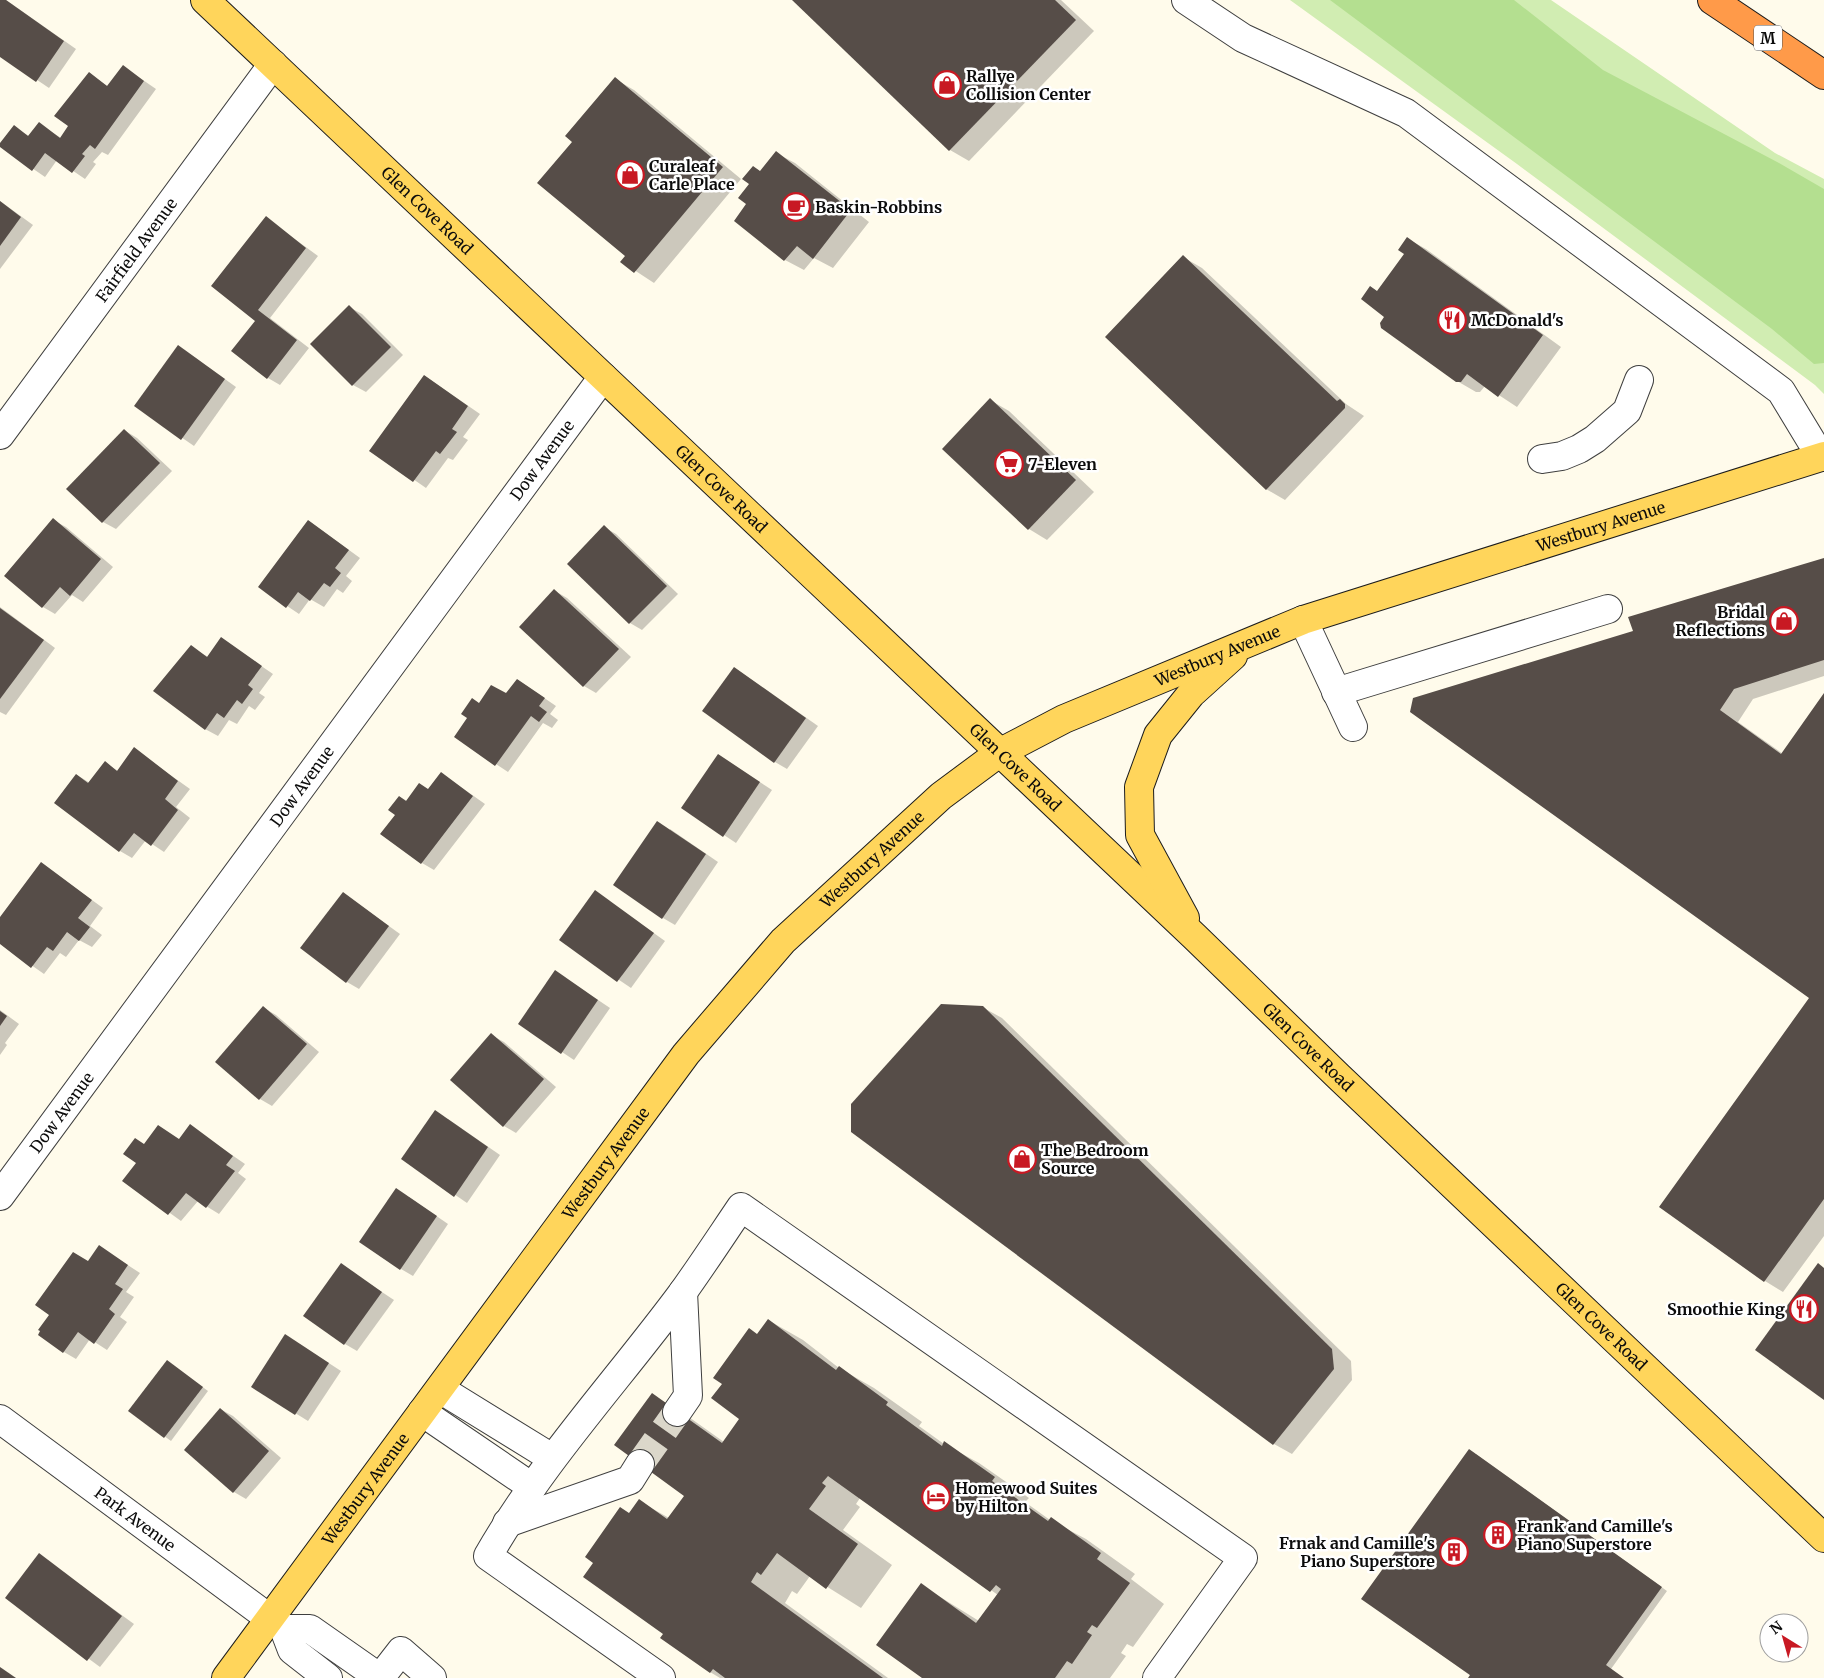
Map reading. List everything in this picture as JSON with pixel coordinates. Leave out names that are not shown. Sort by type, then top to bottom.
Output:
[{"type":"highway","name":"M","points":[[1712,0],[1824,74]]},
{"type":"main road","name":"Glen Cove Road","points":[[205,0],[1195,937],[1338,1076],[1824,1538]]},
{"type":"main road","name":"Westbury Avenue","points":[[226,1678],[277,1623],[422,1412],[686,1054],[783,941],[941,796],[999,753],[1064,719],[1303,620],[1822,456]]},
{"type":"main road","points":[[1195,937],[1140,835],[1139,787],[1158,735],[1191,694],[1246,644]]},
{"type":"street","points":[[1186,0],[1243,38],[1406,113],[1781,391],[1822,456]]},
{"type":"street","name":"Fairfield Avenue","points":[[0,435],[273,64]]},
{"type":"street","name":"Dow Avenue","points":[[0,1196],[603,377]]},
{"type":"street","points":[[1542,459],[1571,453],[1595,439],[1627,411],[1640,380]]},
{"type":"street","points":[[1336,692],[1608,609]]},
{"type":"street","points":[[1303,620],[1353,727]]},
{"type":"street","points":[[661,1678],[488,1556],[507,1523],[552,1458],[683,1292],[741,1207],[1244,1558],[1157,1678]]},
{"type":"street","points":[[677,1412],[688,1396],[683,1292]]},
{"type":"street","points":[[440,1389],[552,1458]]},
{"type":"street","points":[[422,1412],[532,1487]]},
{"type":"street","name":"Park Avenue","points":[[0,1419],[277,1623]]},
{"type":"street","points":[[507,1523],[630,1480],[640,1464]]},
{"type":"street","points":[[277,1623],[310,1629],[380,1678],[401,1652],[432,1678]]},
{"type":"street","points":[[277,1623],[292,1650],[328,1678]]},
{"type":"green space","points":[[1290,0],[1551,0],[1775,153],[1824,179],[1824,394],[1815,385],[1517,164]]},
{"type":"green space","points":[[1330,0],[1514,0],[1603,70],[1779,163],[1824,189],[1824,363],[1814,364],[1772,329]]},
{"type":"building","points":[[0,0],[6,0],[64,41],[36,82],[0,57]]},
{"type":"building","name":"Rallye Collision Center","points":[[792,0],[1055,0],[1076,20],[949,151]]},
{"type":"building","points":[[123,65],[144,81],[95,149],[90,145],[82,154],[85,156],[72,173],[45,153],[32,171],[0,147],[0,143],[14,125],[28,136],[39,122],[60,138],[68,126],[54,116],[89,72],[107,86]]},
{"type":"building","name":"Curaleaf Carle Place","points":[[615,77],[723,167],[634,273],[620,262],[625,256],[537,183],[572,142],[565,136]]},
{"type":"building","name":"Baskin-Robbins","points":[[776,151],[851,210],[813,259],[797,246],[784,261],[734,221],[746,204],[738,198],[749,184],[742,179],[753,166],[760,171]]},
{"type":"building","points":[[0,201],[21,217],[0,246]]},
{"type":"building","points":[[266,216],[306,248],[258,310],[297,340],[267,379],[231,351],[255,321],[211,286]]},
{"type":"building","name":"McDonald's","points":[[1407,237],[1543,335],[1498,397],[1467,374],[1461,382],[1456,382],[1381,328],[1380,323],[1384,317],[1361,299],[1370,286],[1377,291],[1404,254],[1398,250]]},
{"type":"building","points":[[1183,255],[1337,401],[1340,399],[1345,404],[1345,408],[1266,490],[1105,337]]},
{"type":"building","points":[[349,305],[391,347],[352,386],[310,344]]},
{"type":"building","points":[[178,345],[225,379],[181,440],[134,406]]},
{"type":"building","points":[[424,375],[468,406],[452,429],[457,432],[440,454],[436,451],[413,482],[369,451]]},
{"type":"building","name":"7-Eleven","points":[[990,398],[1076,480],[1028,530],[942,449]]},
{"type":"building","points":[[124,429],[160,463],[102,523],[66,489]]},
{"type":"building","points":[[53,518],[101,559],[70,596],[60,587],[42,608],[4,576]]},
{"type":"building","points":[[308,520],[349,550],[335,568],[341,573],[330,587],[324,583],[310,601],[298,592],[286,608],[258,587]]},
{"type":"building","points":[[604,525],[667,586],[629,624],[567,564]]},
{"type":"building","points":[[1824,558],[1824,660],[1734,689],[1720,710],[1781,754],[1824,693],[1824,1199],[1764,1282],[1659,1207],[1809,998],[1410,712],[1413,698],[1633,631],[1628,617]]},
{"type":"building","points":[[554,589],[619,649],[583,687],[519,627]]},
{"type":"building","points":[[0,608],[44,640],[0,699]]},
{"type":"building","points":[[221,637],[262,666],[248,685],[253,689],[242,704],[237,700],[224,718],[217,713],[205,730],[153,691],[191,645],[207,657]]},
{"type":"building","points":[[734,667],[806,718],[774,763],[702,711]]},
{"type":"building","points":[[517,679],[545,698],[539,706],[547,712],[539,722],[531,716],[495,766],[454,737],[467,718],[461,714],[472,698],[479,703],[491,685],[506,693]]},
{"type":"building","points":[[134,747],[178,781],[165,799],[178,810],[151,846],[134,833],[119,852],[54,803],[76,774],[88,783],[105,761],[117,771]]},
{"type":"building","points":[[718,754],[760,782],[723,837],[681,808]]},
{"type":"building","points":[[441,772],[473,796],[421,864],[380,834],[395,815],[388,810],[399,796],[406,801],[419,783],[428,789]]},
{"type":"building","points":[[657,821],[706,854],[662,919],[613,885]]},
{"type":"building","points":[[41,862],[92,900],[78,918],[90,927],[79,941],[67,932],[53,951],[47,947],[31,968],[0,944],[0,917]]},
{"type":"building","points":[[595,890],[654,933],[617,982],[559,940]]},
{"type":"building","points":[[343,892],[389,926],[346,983],[300,948]]},
{"type":"building","points":[[555,970],[598,1000],[561,1054],[518,1024]]},
{"type":"building","points":[[941,1004],[983,1006],[1332,1349],[1334,1369],[1273,1445],[851,1132],[851,1104]]},
{"type":"building","points":[[263,1006],[307,1044],[259,1100],[215,1062]]},
{"type":"building","points":[[0,1011],[7,1016],[0,1026]]},
{"type":"building","points":[[491,1033],[544,1079],[503,1127],[450,1080]]},
{"type":"building","points":[[435,1110],[488,1147],[454,1197],[401,1159]]},
{"type":"building","points":[[190,1124],[233,1156],[226,1165],[235,1171],[206,1208],[186,1193],[168,1215],[122,1181],[136,1163],[123,1154],[135,1138],[144,1144],[158,1125],[179,1139]]},
{"type":"building","points":[[396,1188],[437,1216],[400,1270],[359,1242]]},
{"type":"building","points":[[99,1245],[128,1265],[115,1284],[123,1289],[109,1309],[115,1314],[94,1344],[78,1332],[63,1353],[38,1335],[40,1331],[38,1330],[49,1315],[35,1305],[73,1252],[88,1261]]},
{"type":"building","points":[[341,1263],[382,1292],[344,1345],[303,1316]]},
{"type":"building","name":"Smoothie King","points":[[1818,1263],[1824,1268],[1824,1400],[1755,1350]]},
{"type":"building","name":"Homewood Suites by Hilton","points":[[768,1319],[836,1370],[839,1366],[888,1402],[886,1405],[942,1446],[944,1441],[995,1477],[992,1481],[1048,1521],[1051,1517],[1101,1553],[1097,1559],[1130,1583],[1097,1628],[1092,1625],[1087,1632],[1092,1635],[1072,1664],[1067,1661],[1055,1678],[922,1678],[876,1645],[921,1583],[976,1623],[1001,1589],[996,1585],[990,1592],[828,1476],[822,1483],[826,1486],[809,1509],[858,1544],[826,1589],[777,1553],[761,1575],[757,1572],[751,1582],[883,1678],[725,1678],[713,1669],[710,1673],[660,1638],[663,1634],[583,1577],[593,1563],[585,1557],[620,1507],[629,1513],[639,1499],[667,1519],[684,1496],[614,1445],[652,1393],[722,1443],[739,1419],[711,1398],[722,1384],[713,1378],[749,1328],[757,1334]]},
{"type":"building","points":[[285,1334],[329,1363],[295,1415],[251,1387]]},
{"type":"building","points":[[167,1360],[203,1387],[164,1438],[128,1411]]},
{"type":"building","points":[[220,1408],[269,1451],[233,1493],[184,1450]]},
{"type":"building","name":"Frank and Camille's Piano Superstore","points":[[1469,1449],[1662,1587],[1606,1665],[1624,1678],[1468,1678],[1470,1675],[1361,1599]]},
{"type":"building","points":[[39,1553],[122,1616],[87,1661],[5,1598]]},
{"type":"building","points":[[0,1667],[16,1678],[0,1678]]},
{"type":"tunnel","points":[[640,1464],[677,1412]]},
{"type":"place","name":"Rallye Collision Center","points":[[947,85]]},
{"type":"place","name":"Curaleaf Carle Place","points":[[630,175]]},
{"type":"place","name":"Baskin-Robbins","points":[[796,207]]},
{"type":"place","name":"McDonald's","points":[[1452,320]]},
{"type":"place","name":"7-Eleven","points":[[1009,464]]},
{"type":"place","name":"Bridal Reflections","points":[[1784,621]]},
{"type":"place","name":"The Bedroom Source","points":[[1022,1159]]},
{"type":"place","name":"Smoothie King","points":[[1804,1309]]},
{"type":"place","name":"Homewood Suites by Hilton","points":[[936,1497]]},
{"type":"place","name":"Frank and Camille's Piano Superstore","points":[[1498,1535]]},
{"type":"place","name":"Frnak and Camille's Piano Superstore","points":[[1454,1552]]}]
